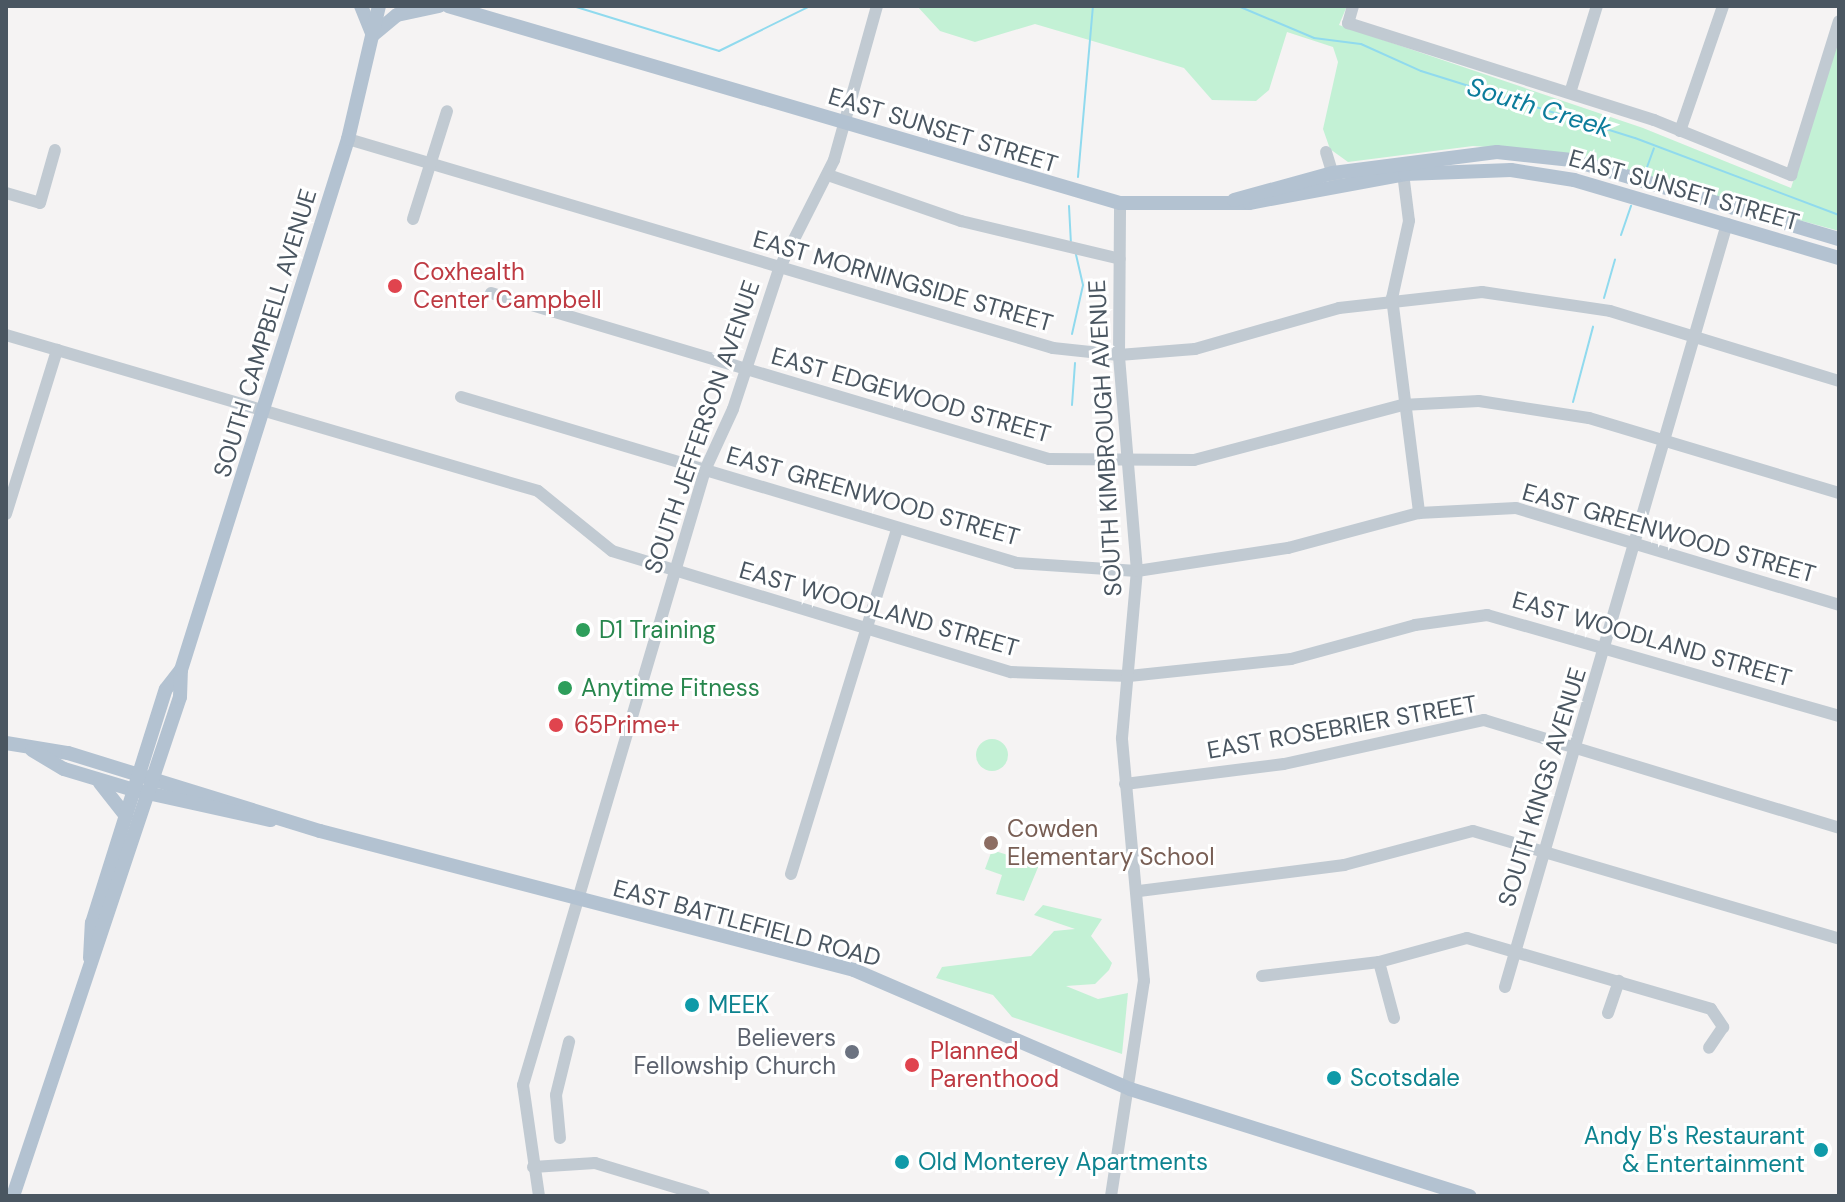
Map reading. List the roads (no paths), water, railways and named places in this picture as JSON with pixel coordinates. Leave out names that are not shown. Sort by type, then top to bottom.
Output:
[{"type":"main road","points":[[361,6],[373,35],[397,15],[439,6]]},
{"type":"main road","name":"SOUTH CAMPBELL AVENUE","points":[[90,958],[92,923],[134,790],[147,776],[164,747],[181,670],[348,139],[379,6]]},
{"type":"main road","name":"EAST SUNSET STREET","points":[[448,6],[1120,203],[1230,202],[1497,152],[1572,160],[1839,239]]},
{"type":"main road","name":"EAST SUNSET STREET","points":[[1403,168],[1511,170],[1574,180],[1839,258]]},
{"type":"main road","name":"SOUTH CAMPBELL AVENUE","points":[[13,1196],[90,958],[119,887],[149,794],[147,776],[163,698],[181,670]]},
{"type":"main road","points":[[109,765],[139,751],[163,698]]},
{"type":"main road","points":[[6,743],[109,765],[190,788],[280,820]]},
{"type":"main road","points":[[164,747],[168,765],[190,788]]},
{"type":"main road","points":[[32,750],[93,778],[134,790],[185,804],[280,820]]},
{"type":"main road","points":[[93,778],[126,816]]},
{"type":"main road","points":[[119,887],[153,813],[185,804]]},
{"type":"main road","name":"EAST BATTLEFIELD ROAD","points":[[280,820],[580,901],[854,970],[1130,1089],[1470,1196]]},
{"type":"street","name":"SOUTH JEFFERSON AVENUE","points":[[539,1196],[523,1085],[580,901],[705,470],[746,371],[779,269],[828,175],[847,123],[877,6]]},
{"type":"street","points":[[1353,6],[1348,23],[1570,93],[1680,131],[1791,175],[1839,21]]},
{"type":"street","points":[[1570,93],[1597,6]]},
{"type":"street","points":[[1680,131],[1723,6]]},
{"type":"street","points":[[413,219],[447,111]]},
{"type":"street","name":"EAST MORNINGSIDE STREET","points":[[348,139],[1020,340],[1119,355],[1233,342],[1392,298],[1482,292],[1554,299],[1695,337],[1839,381]]},
{"type":"street","points":[[6,193],[40,203],[55,150]]},
{"type":"street","points":[[1326,152],[1335,180]]},
{"type":"street","points":[[1403,168],[1409,221],[1392,298],[1402,405],[1419,513]]},
{"type":"street","points":[[828,175],[961,221],[1120,259]]},
{"type":"street","name":"SOUTH KIMBROUGH AVENUE","points":[[1111,1196],[1130,1089],[1144,981],[1139,891],[1125,784],[1137,571],[1119,355],[1120,203]]},
{"type":"street","name":"SOUTH KINGS AVENUE","points":[[1505,987],[1607,647],[1727,224]]},
{"type":"street","name":"EAST EDGEWOOD STREET","points":[[491,293],[1026,455],[1129,462],[1194,460],[1402,405],[1525,405],[1666,441],[1839,493]]},
{"type":"street","points":[[6,335],[264,411]]},
{"type":"street","points":[[6,514],[57,350]]},
{"type":"street","name":"EAST GREENWOOD STREET","points":[[461,397],[1017,563],[1137,571],[1288,548],[1419,513],[1516,508],[1839,605]]},
{"type":"street","name":"EAST WOODLAND STREET","points":[[264,411],[538,491],[612,551],[866,631],[1011,672],[1129,676],[1291,659],[1415,625],[1487,615],[1839,716]]},
{"type":"street","points":[[791,874],[897,529]]},
{"type":"street","name":"EAST ROSEBRIER STREET","points":[[1125,784],[1284,764],[1484,720],[1839,828]]},
{"type":"street","points":[[1139,891],[1344,865],[1457,833],[1492,834],[1839,939]]},
{"type":"street","points":[[1262,976],[1379,962],[1467,938],[1516,948],[1722,1016],[1719,1039],[1709,1048]]},
{"type":"street","points":[[1379,962],[1394,1018]]},
{"type":"street","points":[[1608,1013],[1619,981]]},
{"type":"street","points":[[560,1138],[556,1095],[569,1042]]},
{"type":"street","points":[[533,1167],[595,1163],[704,1196]]},
{"type":"waterway","name":"South Creek","points":[[573,6],[719,51],[810,6]]},
{"type":"waterway","points":[[1078,177],[1093,6]]},
{"type":"waterway","name":"South Creek","points":[[1238,6],[1314,38],[1361,44],[1421,71],[1635,138],[1839,215]]},
{"type":"waterway","points":[[1646,170],[1654,148]]},
{"type":"waterway","points":[[1069,206],[1071,241]]},
{"type":"waterway","points":[[1621,235],[1631,206]]},
{"type":"waterway","points":[[1072,334],[1083,285],[1076,255]]},
{"type":"waterway","points":[[1604,298],[1615,260]]},
{"type":"waterway","points":[[1573,402],[1593,327]]},
{"type":"waterway","points":[[1072,405],[1075,363]]},
{"type":"place","name":"Coxhealth Center Campbell","points":[[395,286]]},
{"type":"place","name":"D1 Training","points":[[583,630]]},
{"type":"place","name":"Anytime Fitness","points":[[565,688]]},
{"type":"place","name":"65Prime+","points":[[556,725]]},
{"type":"place","name":"Cowden Elementary School","points":[[991,843]]},
{"type":"place","name":"MEEK","points":[[692,1005]]},
{"type":"place","name":"Believers Fellowship Church","points":[[852,1052]]},
{"type":"place","name":"Planned Parenthood","points":[[912,1065]]},
{"type":"place","name":"Scotsdale","points":[[1334,1078]]},
{"type":"place","name":"Andy B's Restaurant & Entertainment","points":[[1821,1150]]},
{"type":"place","name":"Old Monterey Apartments","points":[[902,1162]]}]
